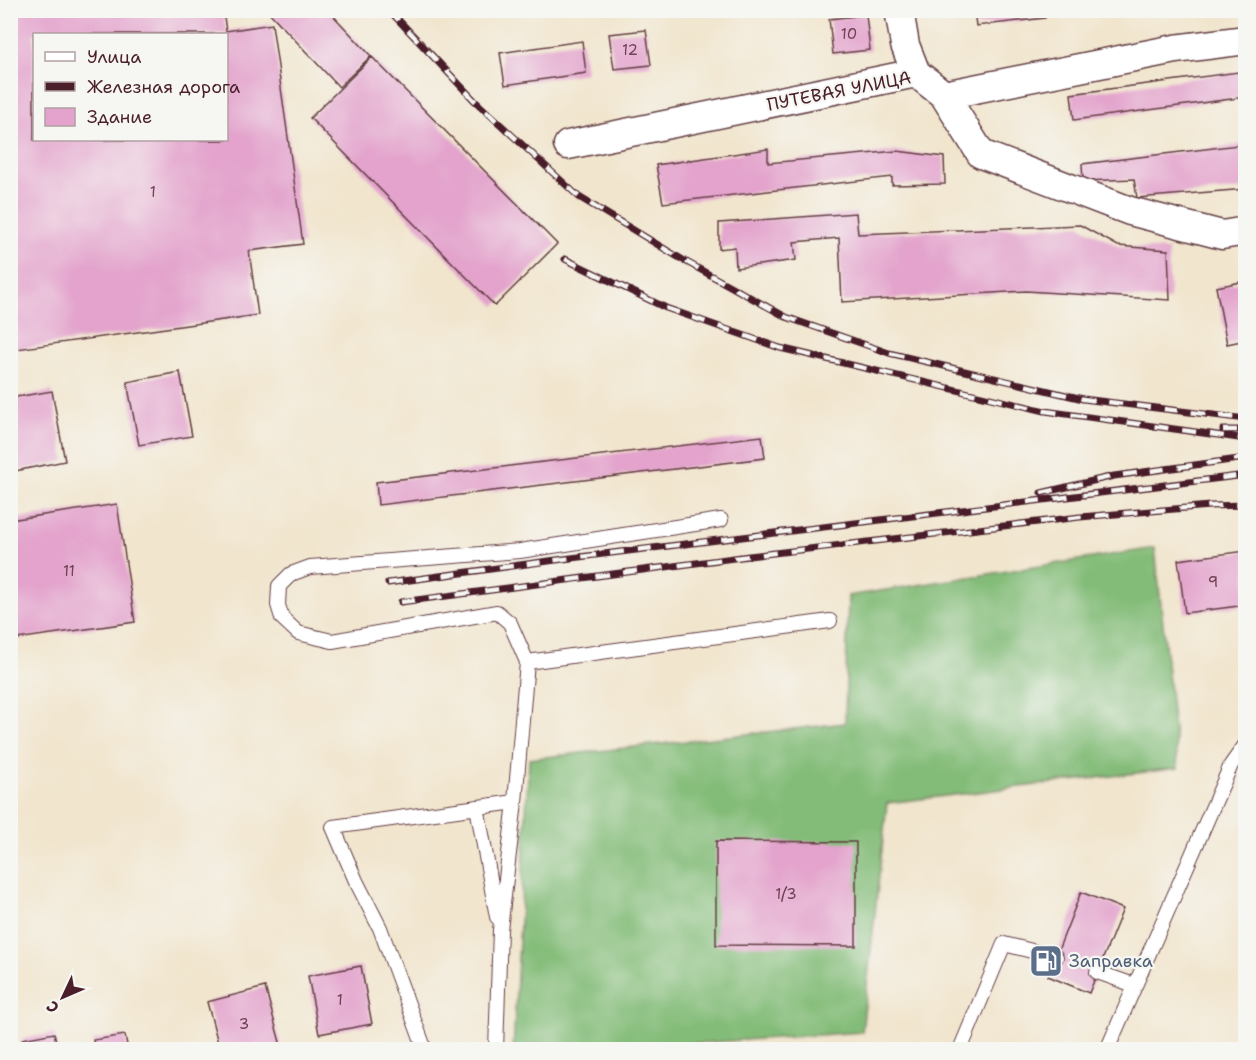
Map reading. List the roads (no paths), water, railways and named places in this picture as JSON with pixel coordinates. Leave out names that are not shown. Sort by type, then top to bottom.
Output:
[{"type":"street","points":[[899,10],[905,45],[916,73]]},
{"type":"street","points":[[944,95],[1174,49],[1245,40]]},
{"type":"street","name":"ПУТЕВАЯ УЛИЦА","points":[[568,145],[916,73],[944,95],[981,154],[1130,211],[1222,235],[1245,231]]},
{"type":"lane","points":[[496,1050],[500,930],[515,802],[527,662],[510,623],[497,612],[332,641],[298,633],[282,618],[278,605],[279,586],[291,574],[310,567],[520,551],[721,520]]},
{"type":"lane","points":[[527,662],[830,621]]},
{"type":"lane","points":[[1107,1050],[1231,765],[1245,744]]},
{"type":"lane","points":[[425,1050],[380,928],[356,881],[333,827],[515,802]]},
{"type":"lane","points":[[477,807],[500,930]]},
{"type":"lane","points":[[960,1050],[1004,944],[1056,957]]},
{"type":"lane","points":[[1097,972],[1134,985]]},
{"type":"railway","points":[[389,10],[475,101],[579,197],[683,260],[786,317],[889,353],[1083,399],[1246,419]]},
{"type":"railway","points":[[565,259],[666,308],[780,348],[1045,411],[1246,439]]},
{"type":"railway","points":[[1223,430],[1246,430]]},
{"type":"railway","points":[[1041,493],[1114,476],[1246,458]]},
{"type":"railway","points":[[388,583],[571,558],[1246,475]]},
{"type":"railway","points":[[401,602],[749,556],[1080,517],[1246,505]]},
{"type":"place","name":"Заправка","points":[[1046,961]]}]
